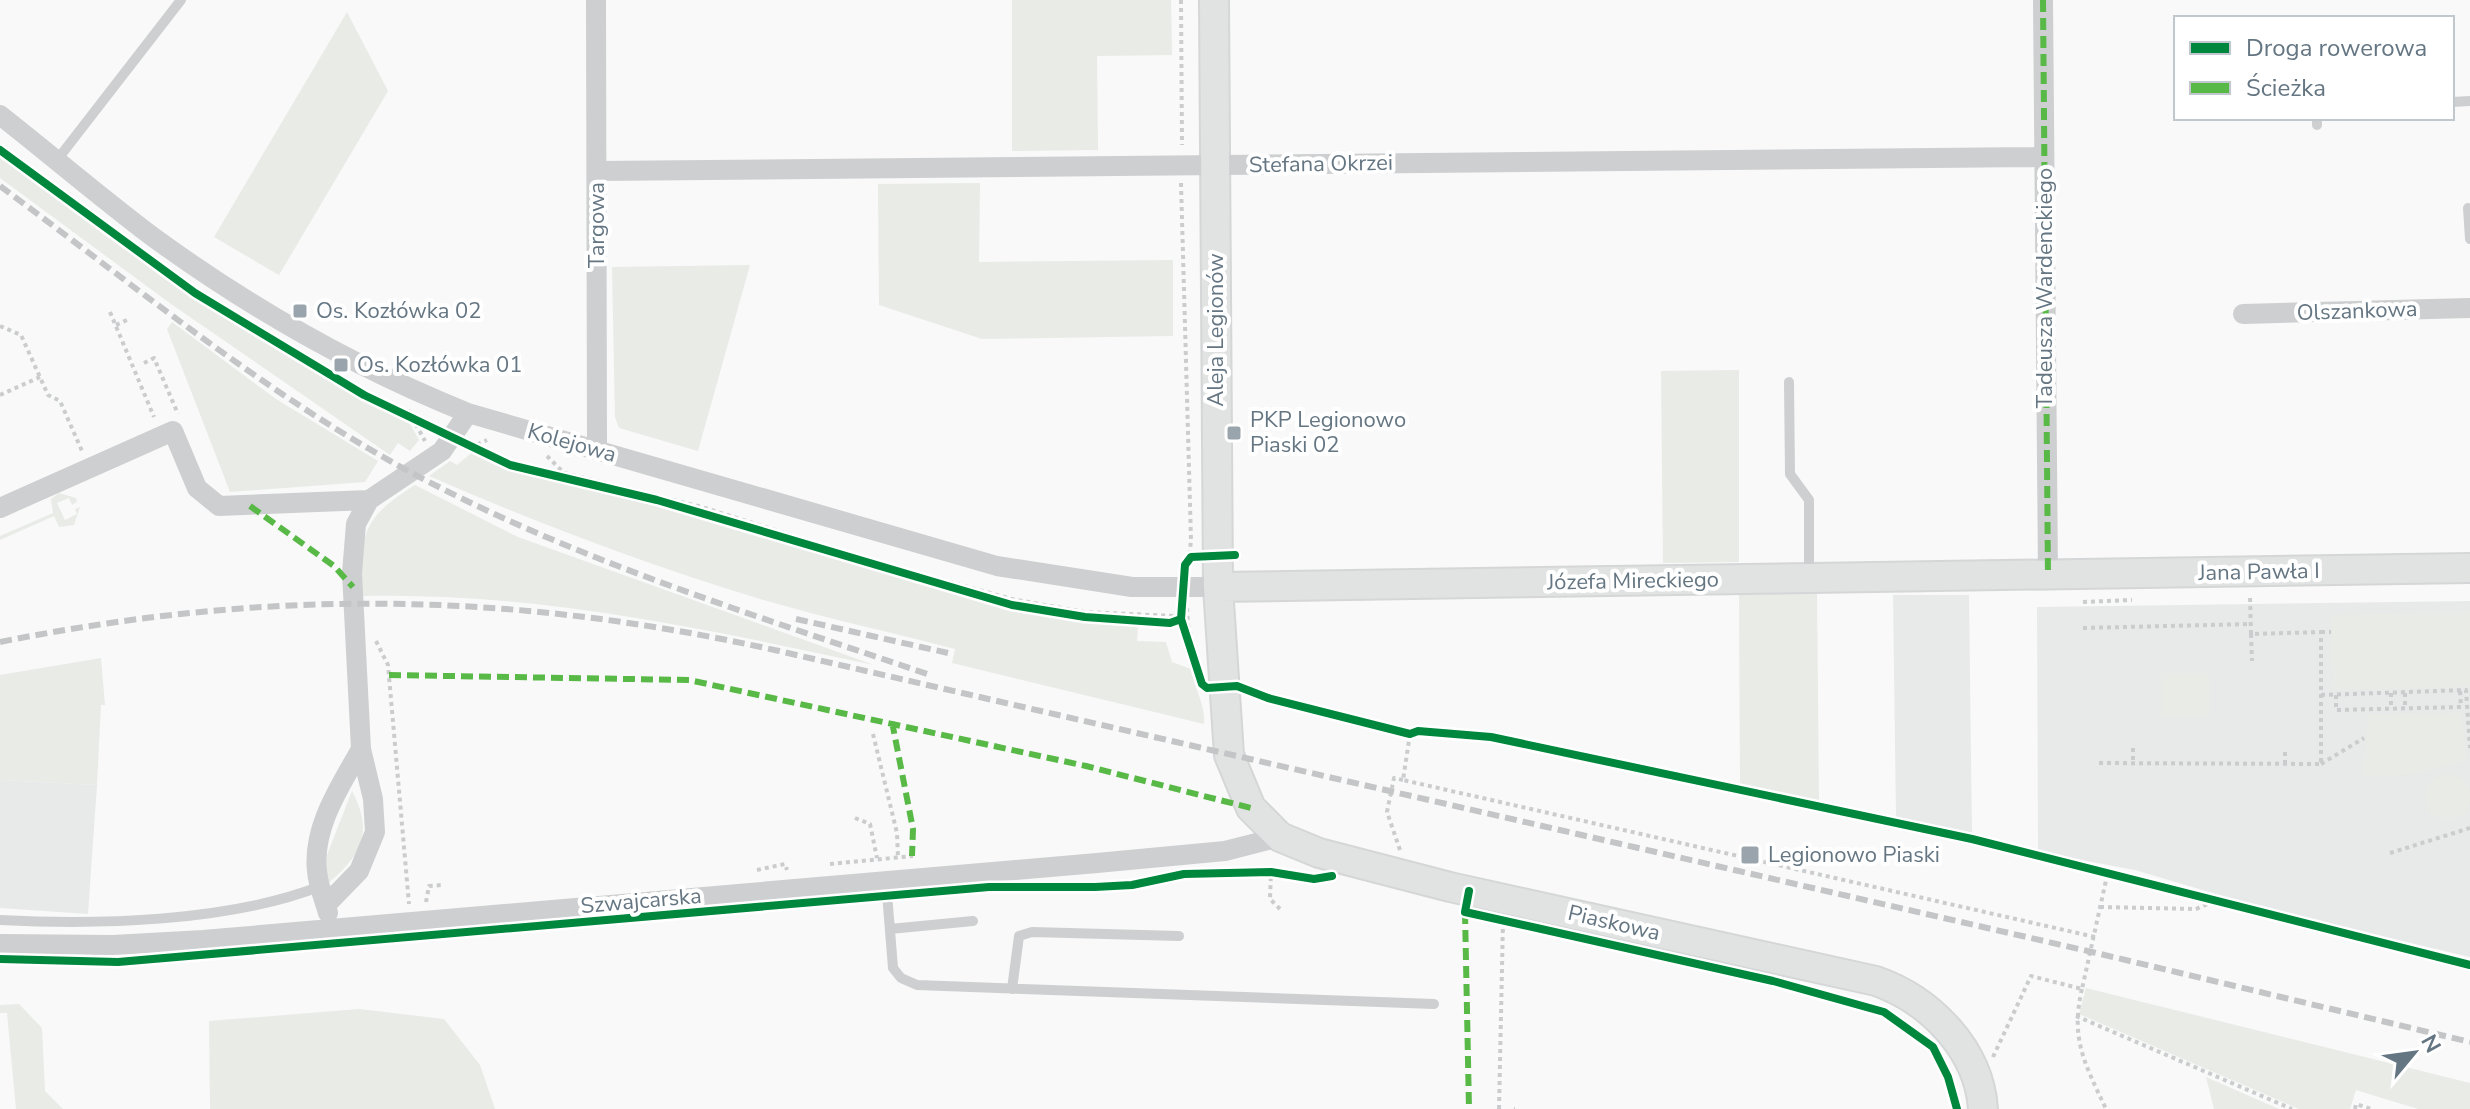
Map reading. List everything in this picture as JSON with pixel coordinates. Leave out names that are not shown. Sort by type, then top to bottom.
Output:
[{"type":"street","name":"Targowa","points":[[596,0],[597,450]]},
{"type":"street","name":"Aleja Legionów","points":[[1214,0],[1215,165],[1204,556],[1218,587],[1229,755]]},
{"type":"street","name":"Tadeusza Wardenckiego","points":[[2043,0],[2048,576]]},
{"type":"street","name":"Kolejowa","points":[[0,115],[153,237],[221,283],[413,391],[468,413],[997,566],[1123,586],[1184,581],[1218,587]]},
{"type":"street","name":"Stefana Okrzei","points":[[597,171],[2044,157]]},
{"type":"street","name":"Olszankowa","points":[[2243,314],[2470,308]]},
{"type":"street","points":[[323,896],[359,871],[371,848],[375,818],[361,749],[352,573],[356,524],[369,500],[448,445],[468,413]]},
{"type":"street","points":[[0,508],[173,431],[197,488],[219,506],[369,500]]},
{"type":"street","name":"Jana Pawła I","points":[[2048,576],[2470,568]]},
{"type":"street","name":"Józefa Mireckiego","points":[[1218,587],[2048,576]]},
{"type":"street","points":[[332,929],[316,869],[327,810],[361,749]]},
{"type":"street","name":"Piaskowa","points":[[1229,755],[1251,808],[1280,837],[1319,853],[1397,874],[1876,981],[1899,989],[1940,1021],[1957,1041],[1973,1066],[1982,1093],[1983,1109]]},
{"type":"street","name":"Szwajcarska","points":[[0,944],[113,945],[332,929],[1225,851],[1280,837]]},
{"type":"lane","points":[[57,160],[181,0]]},
{"type":"lane","points":[[2468,208],[2470,239]]},
{"type":"lane","points":[[1789,382],[1790,474],[1796,486],[1808,496],[1809,579]]},
{"type":"lane","points":[[886,881],[893,968],[901,978],[917,985],[1434,1004]]},
{"type":"lane","points":[[0,920],[89,924],[323,896]]},
{"type":"lane","points":[[890,929],[973,921]]},
{"type":"lane","points":[[1012,989],[1019,936],[1032,932],[1179,936]]},
{"type":"path","points":[[1178,152],[1182,152],[1181,0]]},
{"type":"path","points":[[1180,179],[1204,556],[1184,581],[1184,622],[1202,684],[1223,687]]},
{"type":"path","points":[[110,312],[154,414],[151,425]]},
{"type":"path","points":[[116,325],[127,320]]},
{"type":"path","points":[[0,326],[21,335],[48,395],[60,401],[85,457]]},
{"type":"path","points":[[144,363],[154,358],[184,427]]},
{"type":"path","points":[[0,395],[40,377]]},
{"type":"path","points":[[399,413],[448,445],[457,458],[492,439]]},
{"type":"path","points":[[421,446],[423,440],[473,447],[485,453]]},
{"type":"path","points":[[544,450],[550,461],[564,473],[610,481],[702,507],[971,589],[1084,612],[1184,622]]},
{"type":"path","points":[[547,474],[749,526],[879,568],[1012,605],[1129,622],[1184,622]]},
{"type":"path","points":[[2250,591],[2252,661]]},
{"type":"path","points":[[2083,628],[2251,624]]},
{"type":"path","points":[[2321,632],[2321,764]]},
{"type":"path","points":[[2251,634],[2331,632]]},
{"type":"path","points":[[389,675],[409,907],[426,904],[429,886],[442,885]]},
{"type":"path","points":[[2321,695],[2466,690],[2470,748]]},
{"type":"path","points":[[2336,695],[2336,710],[2461,707],[2460,691]]},
{"type":"path","points":[[2391,693],[2391,708]]},
{"type":"path","points":[[2405,693],[2405,708]]},
{"type":"path","points":[[1396,730],[1414,732],[1403,780]]},
{"type":"path","points":[[873,734],[897,833],[898,857]]},
{"type":"path","points":[[2099,763],[2321,764],[2364,738]]},
{"type":"path","points":[[2133,748],[2133,763]]},
{"type":"path","points":[[2285,748],[2285,764]]},
{"type":"path","points":[[1400,859],[1387,812],[1394,778],[2095,937]]},
{"type":"path","points":[[855,818],[870,824],[877,858]]},
{"type":"path","points":[[2390,853],[2470,828]]},
{"type":"path","points":[[1280,909],[1270,899],[1271,872],[1299,876]]},
{"type":"path","points":[[2092,872],[2122,879]]},
{"type":"path","points":[[2106,1109],[2079,1051],[2076,1016],[2107,876]]},
{"type":"path","points":[[2197,898],[2227,906]]},
{"type":"path","points":[[2100,907],[2196,909],[2212,902]]},
{"type":"path","points":[[1490,918],[1503,916],[1518,924]]},
{"type":"path","points":[[1499,1109],[1503,916]]},
{"type":"path","points":[[1989,1065],[2031,976],[2082,989]]},
{"type":"path","points":[[2076,1016],[2292,1109]]},
{"type":"path","points":[[2355,1109],[2356,1104],[2371,1109]]},
{"type":"shaded area","points":[[1012,0],[1171,0],[1172,55],[1097,56],[1098,150],[1012,151]]},
{"type":"shaded area","points":[[347,12],[388,91],[279,275],[214,237]]},
{"type":"shaded area","points":[[0,156],[106,236],[193,296],[363,398],[409,422],[419,440],[410,451],[398,443],[390,455],[171,304],[0,178]]},
{"type":"shaded area","points":[[980,183],[979,262],[1173,260],[1173,336],[982,339],[879,305],[878,184]]},
{"type":"shaded area","points":[[750,265],[698,451],[619,428],[615,417],[612,267]]},
{"type":"shaded area","points":[[172,322],[276,399],[378,461],[365,482],[230,492],[167,329]]},
{"type":"shaded area","points":[[1739,370],[1739,562],[1663,563],[1661,371]]},
{"type":"shaded area","points":[[474,451],[508,468],[656,503],[969,598],[1085,621],[1138,626],[1137,641],[1166,642],[1172,662],[1191,669],[1204,724],[952,663],[955,649],[718,586],[593,542],[429,476],[450,461],[457,465]]},
{"type":"shaded area","points":[[415,485],[518,537],[874,665],[684,626],[557,607],[428,596],[363,596],[362,558],[368,530],[384,508]]},
{"type":"shaded area","points":[[59,493],[76,498],[77,502],[72,505],[69,498],[57,503],[65,520],[77,514],[75,509],[80,507],[74,525],[59,527],[54,516],[0,540],[0,536],[53,513],[51,499]]},
{"type":"shaded area","points":[[1817,593],[1819,801],[1740,784],[1739,595]]},
{"type":"shaded area","points":[[1893,595],[1969,595],[1972,836],[1896,817]]},
{"type":"shaded area","points":[[2470,601],[2470,957],[2270,910],[2135,870],[2038,852],[2037,607]]},
{"type":"shaded area","points":[[2470,612],[2470,687],[2333,690],[2331,615]]},
{"type":"shaded area","points":[[101,658],[105,705],[101,705],[97,785],[0,780],[0,675]]},
{"type":"shaded area","points":[[2161,673],[2209,673],[2209,717],[2161,717]]},
{"type":"shaded area","points":[[2461,713],[2467,760],[2412,775],[2363,777],[2368,714]]},
{"type":"shaded area","points":[[2448,774],[2464,781],[2471,797],[2464,813],[2448,820],[2432,813],[2425,797],[2432,781]]},
{"type":"shaded area","points":[[0,780],[97,785],[88,914],[0,908]]},
{"type":"shaded area","points":[[352,791],[362,820],[360,844],[347,865],[325,886],[327,855]]},
{"type":"shaded area","points":[[2086,988],[2470,1083],[2470,1109],[2418,1109],[2356,1090],[2350,1109],[2299,1109],[2079,1014]]},
{"type":"shaded area","points":[[19,1004],[42,1028],[45,1091],[63,1109],[16,1109],[7,1013],[0,1013],[0,1005]]},
{"type":"shaded area","points":[[359,1009],[444,1019],[480,1065],[495,1109],[210,1109],[209,1021]]},
{"type":"shaded area","points":[[2206,1077],[2279,1109],[2214,1109]]},
{"type":"railway","points":[[0,186],[252,374],[304,409],[412,473],[602,560],[930,675]]},
{"type":"railway","points":[[0,642],[100,624],[198,612],[295,605],[390,604],[486,608],[582,617],[679,631],[779,651],[2092,952],[2470,1042]]},
{"type":"railway","points":[[796,619],[948,653]]},
{"type":"marked path","points":[[2043,0],[2048,576]]},
{"type":"marked path","points":[[250,506],[334,566],[353,587]]},
{"type":"marked path","points":[[389,675],[689,680],[1086,766],[1251,808]]},
{"type":"marked path","points":[[892,722],[913,829],[912,856]]},
{"type":"marked path","points":[[1465,912],[1469,1109]]},
{"type":"cycle path","points":[[0,150],[195,293],[364,395],[510,465],[657,500],[1012,605],[1085,617],[1170,623],[1181,619],[1185,565],[1191,557],[1235,555]]},
{"type":"cycle path","points":[[1181,619],[1202,684],[1207,688],[1237,686],[1268,698],[1410,734],[1418,731],[1491,737],[1972,839],[2470,965]]},
{"type":"cycle path","points":[[0,959],[118,962],[989,887],[1132,885],[1184,874],[1271,872],[1314,879],[1332,876]]},
{"type":"cycle path","points":[[1469,891],[1465,912],[1773,981],[1884,1012],[1933,1047],[1948,1077],[1957,1109]]},
{"type":"place","name":"Os. Kozłówka 02","points":[[300,311]]},
{"type":"place","name":"Os. Kozłówka 01","points":[[341,365]]},
{"type":"place","name":"PKP Legionowo Piaski 02","points":[[1234,433]]},
{"type":"place","name":"Legionowo Piaski","points":[[1750,855]]}]
